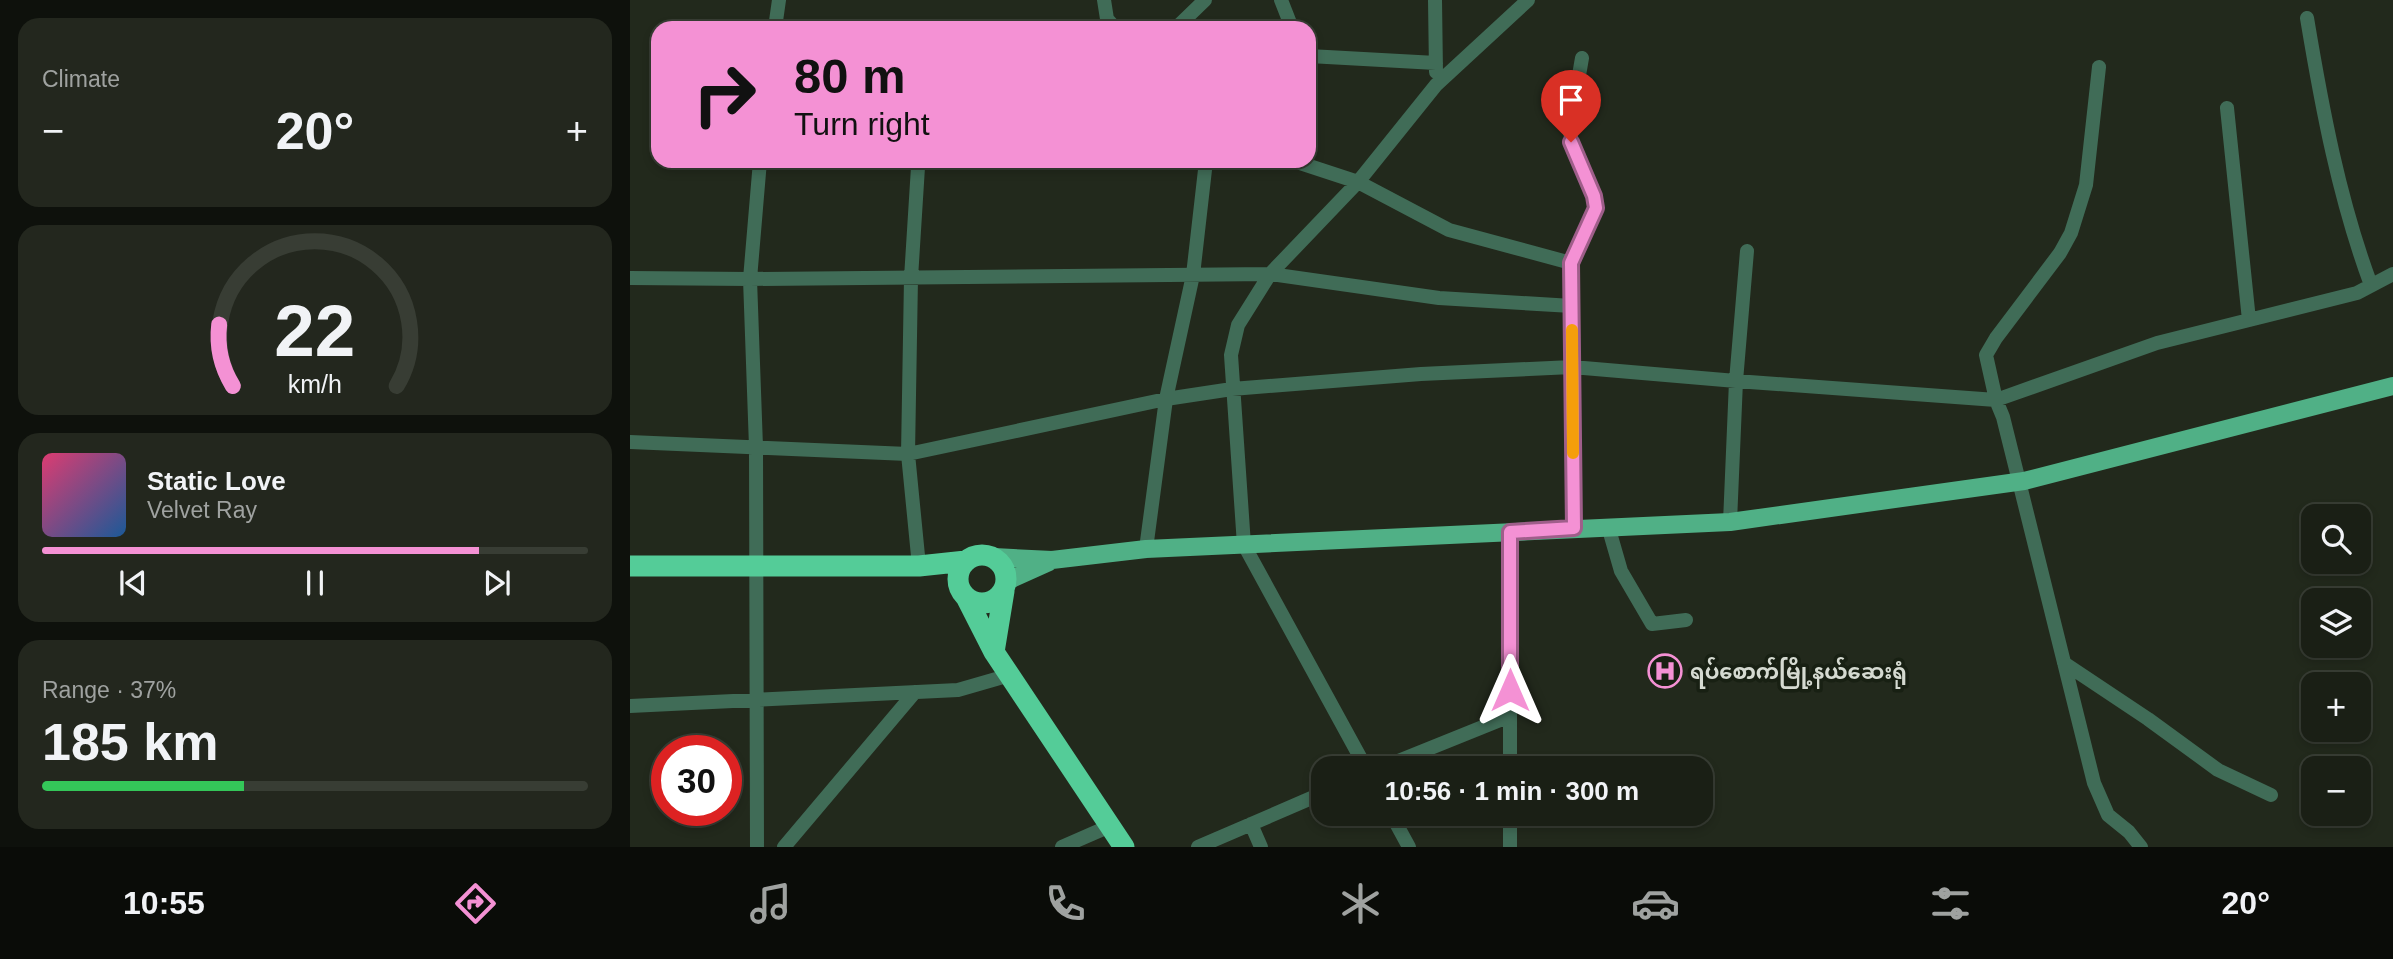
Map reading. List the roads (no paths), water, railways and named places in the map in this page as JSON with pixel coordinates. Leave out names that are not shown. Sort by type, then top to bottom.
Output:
[{"type":"highway","points":[[630,566],[919,566],[965,561],[979,555],[994,557],[1004,567],[1005,586],[995,652]]},
{"type":"highway","points":[[965,561],[959,572],[962,591],[995,652],[1124,847]]},
{"type":"highway","points":[[919,566],[962,591],[975,602],[986,603],[996,599],[1005,586]]},
{"type":"main road","points":[[994,557],[1052,560],[1146,549],[1730,522],[2018,482],[2393,386]]},
{"type":"main road","points":[[1005,586],[1052,560]]},
{"type":"street","points":[[776,21],[779,0]]},
{"type":"street","points":[[1104,0],[1109,21]]},
{"type":"street","points":[[1182,21],[1205,0]]},
{"type":"street","points":[[1280,0],[1289,21]]},
{"type":"street","points":[[1435,0],[1436,85]]},
{"type":"street","points":[[1359,756],[1244,545],[1231,355],[1238,325],[1270,274],[1358,182],[1436,85],[1528,0]]},
{"type":"street","points":[[2307,18],[2330,139],[2357,247],[2371,285]]},
{"type":"street","points":[[1316,56],[1436,63]]},
{"type":"street","points":[[1574,528],[1571,263],[1596,208],[1570,134],[1582,58]]},
{"type":"street","points":[[2099,67],[2086,185],[2071,233],[2060,253],[1986,355],[2094,783],[2108,815],[2129,832],[2141,847]]},
{"type":"street","points":[[2227,108],[2249,320]]},
{"type":"street","points":[[757,847],[755,447],[750,279],[759,168]]},
{"type":"street","points":[[918,168],[911,278],[908,454],[919,566]]},
{"type":"street","points":[[1146,549],[1166,399],[1193,275],[1205,168]]},
{"type":"street","points":[[1315,168],[1358,182],[1449,230],[1571,263]]},
{"type":"street","points":[[1730,522],[1736,381],[1747,251]]},
{"type":"street","points":[[630,278],[1270,274],[1439,298],[1572,306]]},
{"type":"street","points":[[630,442],[908,454],[1166,399],[1232,389],[1421,374],[1572,367],[1996,400],[2157,343],[2357,293],[2393,274]]},
{"type":"street","points":[[1608,526],[1621,571],[1652,624],[1686,620]]},
{"type":"street","points":[[1510,532],[1510,756]]},
{"type":"street","points":[[2064,663],[2148,719],[2218,771],[2271,795]]},
{"type":"street","points":[[630,706],[958,690],[1010,675]]},
{"type":"street","points":[[784,847],[915,692]]},
{"type":"street","points":[[1411,756],[1510,716]]},
{"type":"street","points":[[1198,847],[1311,798]]},
{"type":"street","points":[[1251,824],[1261,847]]},
{"type":"street","points":[[1062,847],[1110,826]]},
{"type":"street","points":[[1398,826],[1409,847]]},
{"type":"street","points":[[1510,826],[1510,847]]},
{"type":"place","name":"ရပ်စောက်မြို့နယ်ဆေးရုံ","points":[[1665,671]]}]
